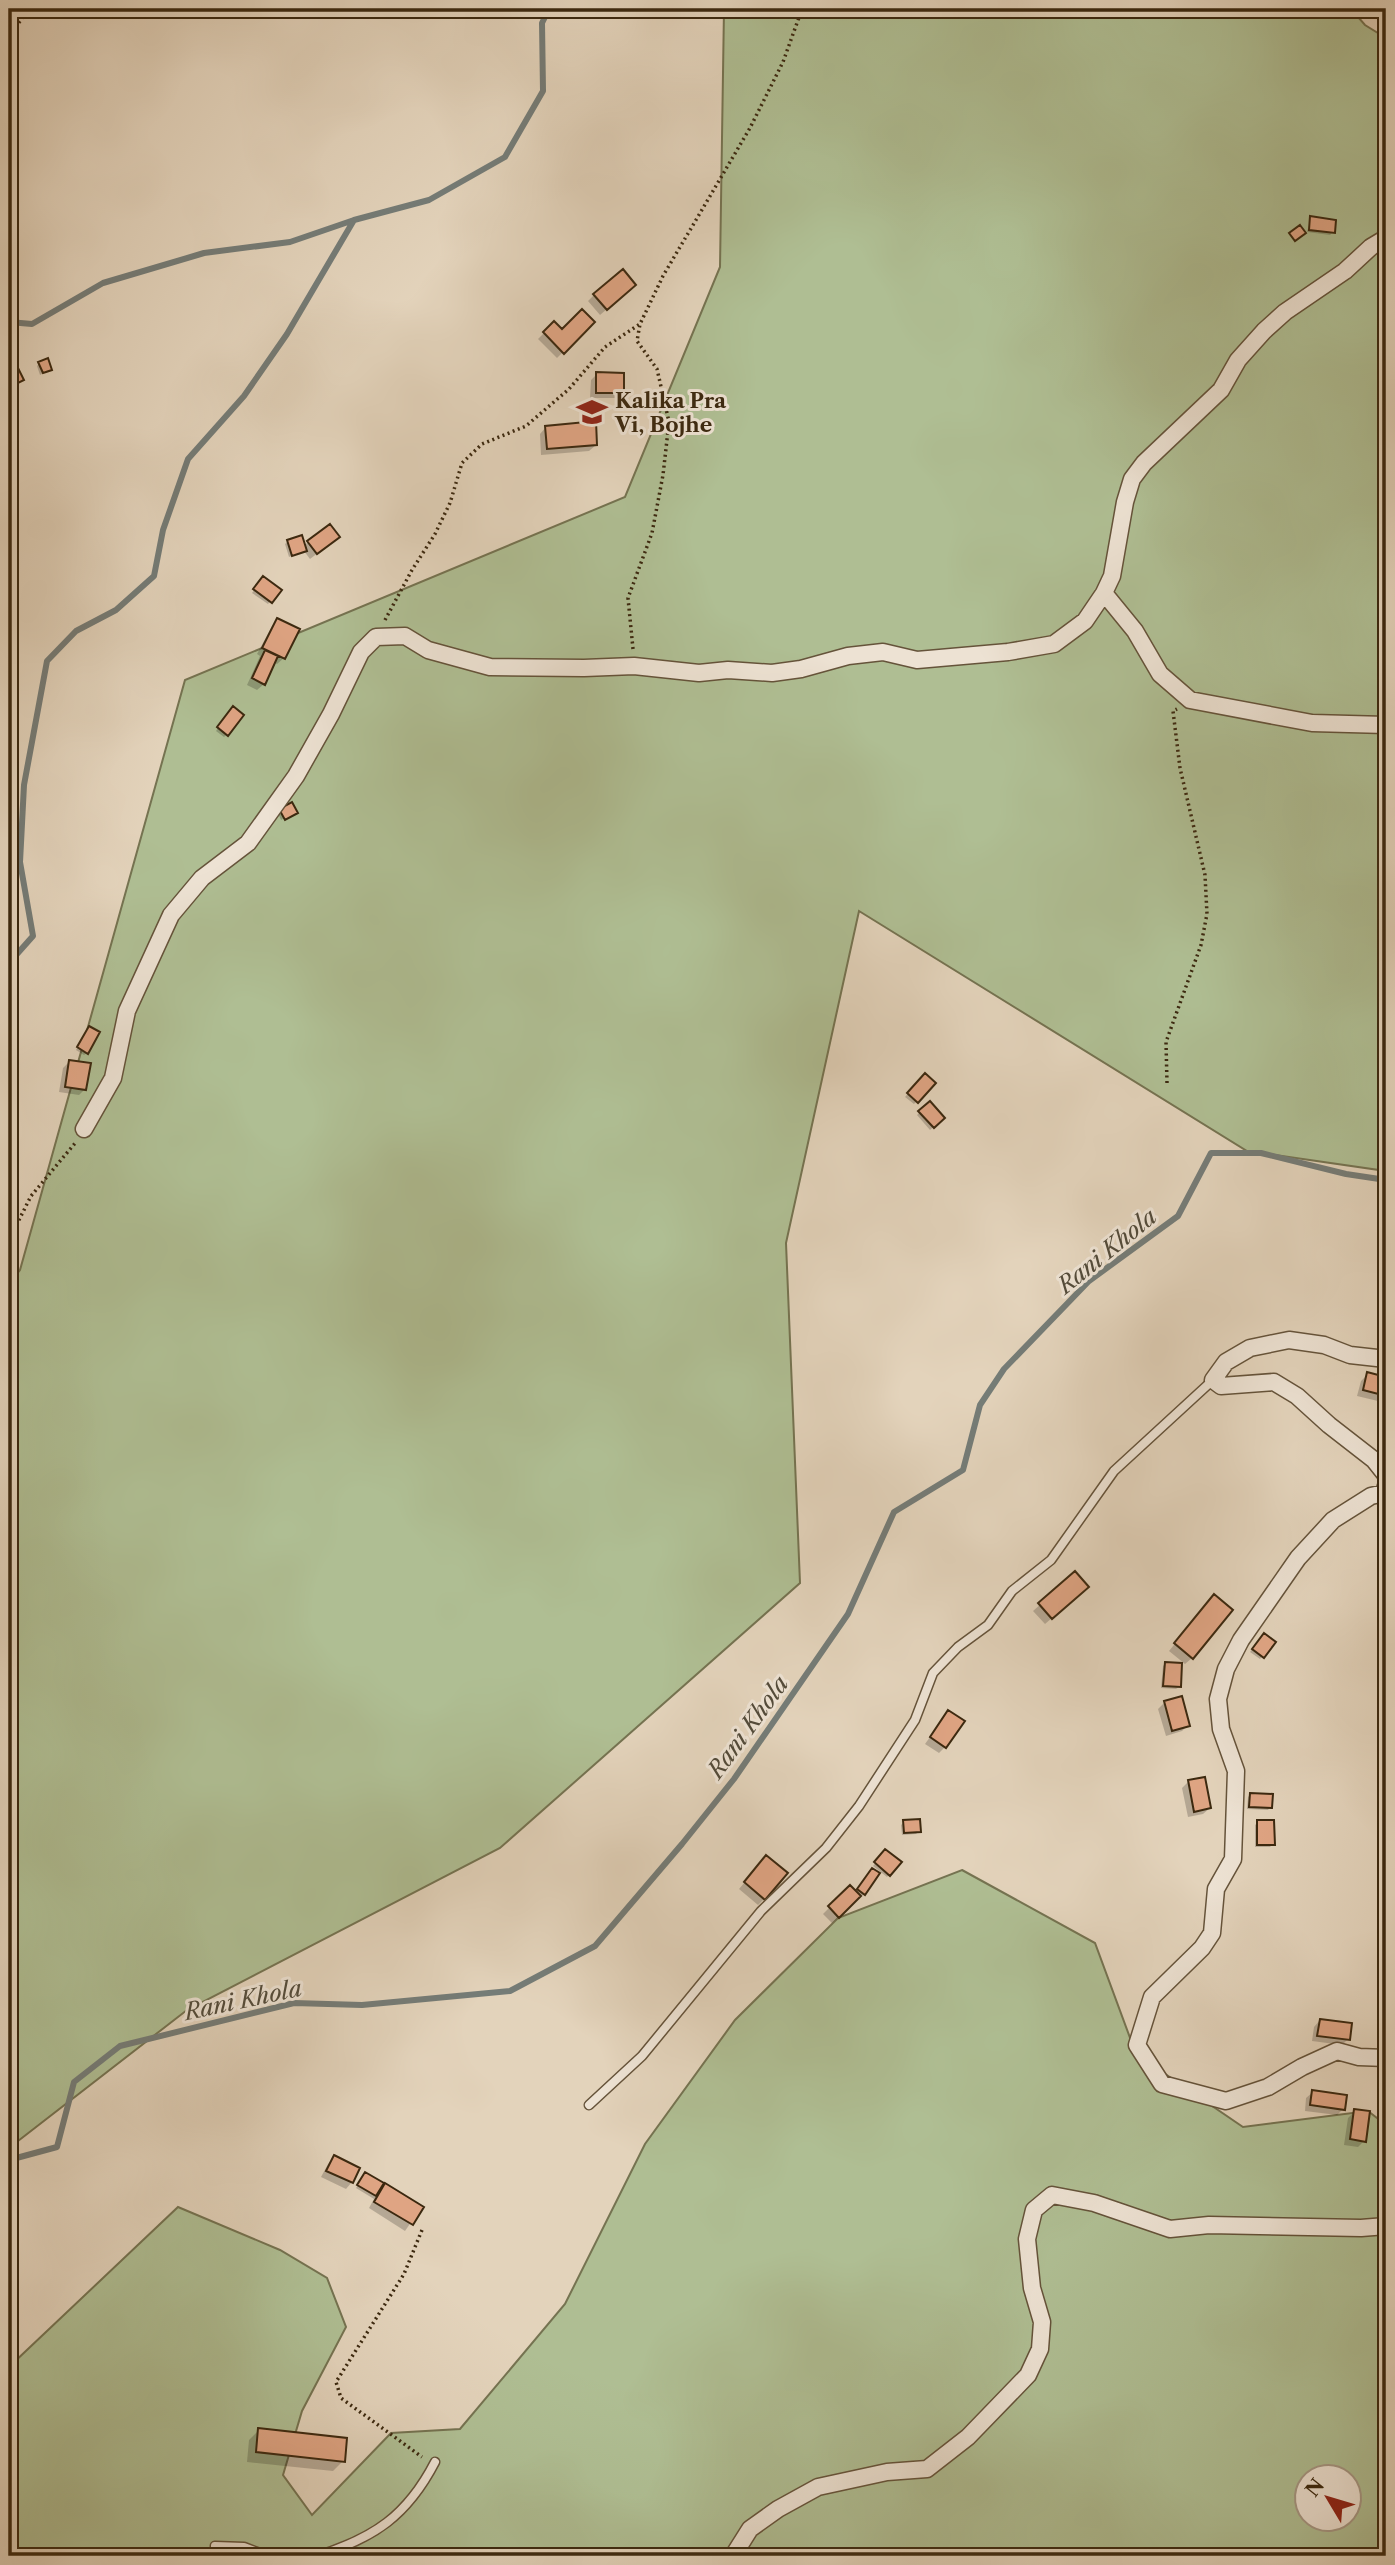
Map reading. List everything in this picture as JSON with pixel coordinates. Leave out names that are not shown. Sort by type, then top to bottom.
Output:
[{"type":"street","points":[[84,1129],[113,1078],[127,1011],[171,915],[202,878],[248,843],[296,776],[331,714],[361,652],[376,637],[405,636],[428,650],[490,667],[634,666],[699,673],[728,670],[772,673],[801,669],[848,656],[883,652],[918,660],[1008,652],[1054,644],[1086,621],[1104,593],[1112,576],[1125,502],[1132,479],[1144,463],[1221,390],[1238,360],[1264,331],[1285,312],[1345,271],[1371,247],[1386,238]]},
{"type":"street","points":[[1104,593],[1135,631],[1160,674],[1191,700],[1312,723],[1386,725]]},
{"type":"street","points":[[1386,1359],[1350,1355],[1324,1345],[1289,1339],[1250,1348],[1226,1362],[1213,1380],[1222,1386],[1274,1382],[1297,1396],[1374,1460],[1386,1475]]},
{"type":"street","points":[[1386,1486],[1384,1493],[1371,1496],[1333,1520],[1298,1558],[1241,1640],[1226,1669],[1218,1699],[1221,1730],[1236,1771],[1233,1860],[1216,1889],[1212,1933],[1202,1948],[1152,1997],[1137,2045],[1162,2084],[1226,2101],[1268,2087],[1302,2067],[1337,2052],[1359,2057],[1386,2058]]},
{"type":"street","points":[[733,2556],[750,2529],[778,2509],[818,2487],[887,2472],[927,2469],[968,2437],[1028,2375],[1040,2349],[1042,2322],[1032,2288],[1027,2239],[1034,2210],[1052,2194],[1094,2203],[1170,2229],[1209,2225],[1361,2228],[1386,2226]]},
{"type":"lane","points":[[589,2105],[642,2056],[761,1911],[826,1848],[859,1806],[915,1720],[933,1673],[958,1647],[988,1625],[1012,1591],[1051,1560],[1114,1471],[1213,1380]]},
{"type":"lane","points":[[317,2556],[358,2541],[383,2528],[402,2510],[426,2480],[435,2462]]},
{"type":"lane","points":[[216,2556],[215,2546],[244,2547],[268,2556]]},
{"type":"path","points":[[9,36],[29,9]]},
{"type":"path","points":[[634,666],[628,598],[652,533],[669,422],[657,369],[637,341],[640,324],[663,276],[750,128],[783,62],[802,9]]},
{"type":"path","points":[[376,637],[411,570],[435,534],[450,503],[462,463],[482,444],[526,426],[569,389],[605,347],[640,324]]},
{"type":"path","points":[[1167,1083],[1167,1042],[1200,945],[1207,914],[1205,875],[1180,768],[1174,711],[1191,700]]},
{"type":"path","points":[[9,1240],[31,1196],[68,1154],[84,1129]]},
{"type":"path","points":[[422,2230],[404,2274],[336,2382],[341,2398],[417,2455],[435,2462]]},
{"type":"green space","points":[[724,9],[1351,9],[1365,25],[1386,38],[1386,1171],[1247,1151],[859,911],[786,1243],[800,1583],[500,1848],[187,2010],[9,2148],[9,1284],[20,1270],[185,680],[625,497],[720,267]]},
{"type":"green space","points":[[962,1870],[1095,1943],[1136,2054],[1243,2127],[1368,2111],[1386,2125],[1386,2556],[9,2556],[9,2367],[178,2207],[280,2250],[327,2278],[346,2327],[302,2411],[283,2475],[312,2515],[391,2433],[460,2429],[565,2304],[645,2144],[735,2020],[838,1918]]},
{"type":"building","points":[[1310,216],[1336,220],[1335,233],[1309,230]]},
{"type":"building","points":[[1300,225],[1306,233],[1295,241],[1289,233]]},
{"type":"building","points":[[623,269],[636,285],[607,310],[593,294]]},
{"type":"building","points":[[582,309],[595,322],[564,354],[543,332],[554,321],[562,329]]},
{"type":"building","points":[[48,358],[52,370],[43,373],[38,362]]},
{"type":"building","points":[[15,362],[24,380],[18,383],[9,365]]},
{"type":"building","points":[[596,372],[624,373],[624,393],[596,393]]},
{"type":"building","points":[[596,421],[597,445],[547,449],[545,426]]},
{"type":"building","points":[[330,524],[340,537],[317,554],[307,541]]},
{"type":"building","points":[[302,535],[307,551],[292,556],[287,540]]},
{"type":"building","points":[[263,576],[282,590],[272,603],[253,589]]},
{"type":"building","points":[[277,618],[300,629],[285,659],[262,648]]},
{"type":"building","points":[[265,650],[278,656],[265,685],[252,678]]},
{"type":"building","points":[[233,706],[244,715],[228,736],[217,727]]},
{"type":"building","points":[[292,802],[298,813],[285,820],[279,809]]},
{"type":"building","points":[[89,1026],[100,1032],[88,1054],[77,1047]]},
{"type":"building","points":[[69,1060],[91,1063],[86,1090],[65,1087]]},
{"type":"building","points":[[925,1073],[936,1083],[918,1103],[907,1093]]},
{"type":"building","points":[[930,1101],[945,1118],[934,1128],[918,1111]]},
{"type":"building","points":[[1367,1372],[1386,1377],[1386,1396],[1363,1390]]},
{"type":"building","points":[[1075,1571],[1089,1587],[1052,1619],[1038,1603]]},
{"type":"building","points":[[1214,1594],[1233,1610],[1193,1659],[1174,1643]]},
{"type":"building","points":[[1264,1633],[1276,1642],[1264,1658],[1252,1649]]},
{"type":"building","points":[[1165,1662],[1182,1663],[1181,1687],[1163,1686]]},
{"type":"building","points":[[1182,1696],[1190,1726],[1172,1731],[1164,1701]]},
{"type":"building","points":[[948,1710],[965,1721],[946,1748],[930,1737]]},
{"type":"building","points":[[1205,1777],[1211,1808],[1194,1812],[1188,1780]]},
{"type":"building","points":[[1250,1793],[1273,1794],[1272,1808],[1249,1807]]},
{"type":"building","points":[[920,1819],[921,1832],[904,1833],[903,1820]]},
{"type":"building","points":[[1257,1820],[1274,1820],[1275,1845],[1257,1845]]},
{"type":"building","points":[[885,1849],[902,1862],[890,1876],[874,1862]]},
{"type":"building","points":[[766,1855],[788,1873],[765,1900],[744,1882]]},
{"type":"building","points":[[872,1868],[880,1873],[865,1895],[857,1889]]},
{"type":"building","points":[[850,1885],[861,1896],[839,1918],[828,1906]]},
{"type":"building","points":[[1320,2019],[1352,2023],[1350,2040],[1317,2036]]},
{"type":"building","points":[[1312,2090],[1347,2095],[1345,2110],[1310,2105]]},
{"type":"building","points":[[1354,2109],[1370,2111],[1366,2142],[1350,2139]]},
{"type":"building","points":[[334,2155],[360,2168],[353,2183],[326,2171]]},
{"type":"building","points":[[365,2172],[384,2183],[376,2196],[357,2185]]},
{"type":"building","points":[[385,2183],[424,2207],[413,2225],[374,2202]]},
{"type":"building","points":[[258,2428],[347,2438],[345,2462],[256,2452]]},
{"type":"waterway","points":[[9,963],[33,936],[20,862],[24,785],[47,661],[76,631],[116,610],[154,576],[163,530],[188,459],[244,396],[287,334],[354,220],[429,200],[505,157],[543,91],[542,23],[549,9]]},
{"type":"waterway","points":[[9,322],[32,324],[103,283],[204,253],[290,242],[354,220]]},
{"type":"waterway","name":"Rani Khola","points":[[9,2160],[57,2147],[74,2082],[120,2046],[294,2003],[362,2005],[510,1991],[595,1946],[734,1779],[848,1614],[894,1512],[963,1470],[980,1405],[1004,1369],[1089,1281],[1178,1216],[1211,1153],[1261,1153],[1346,1174],[1386,1180]]},
{"type":"place","name":"Kalika Pra Vi, Bojhe","points":[[592,412]]}]
